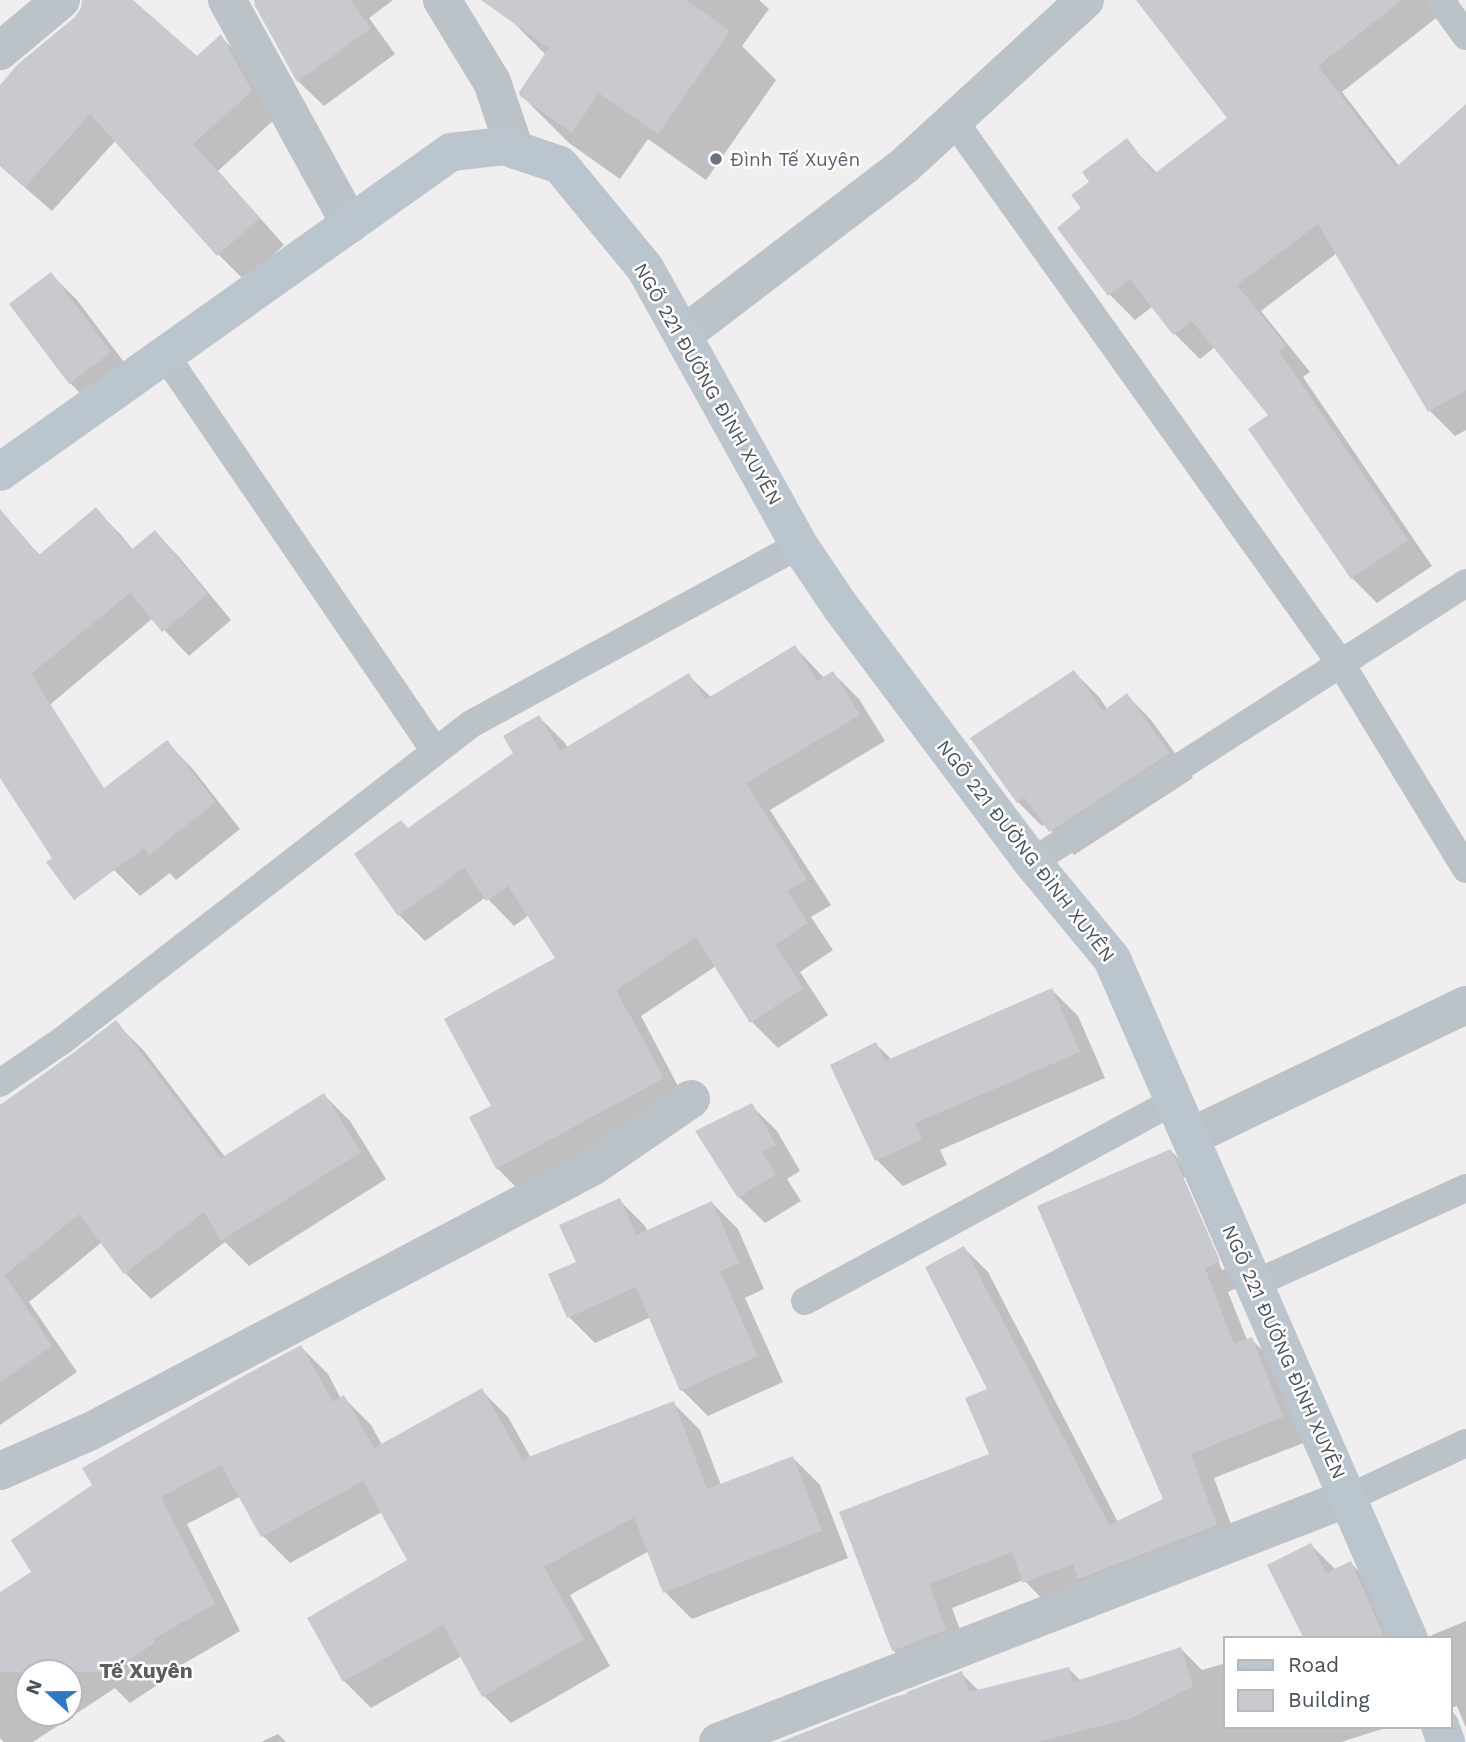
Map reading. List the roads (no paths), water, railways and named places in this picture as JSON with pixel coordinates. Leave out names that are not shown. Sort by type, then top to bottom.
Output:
[{"type":"street","points":[[0,51],[61,0]]},
{"type":"street","points":[[227,0],[350,224]]},
{"type":"street","points":[[442,0],[492,82],[515,150]]},
{"type":"street","points":[[683,334],[904,166],[1085,0]]},
{"type":"street","name":"NGÕ 221 ĐƯỜNG ĐÌNH XUYÊN","points":[[0,472],[451,152],[504,146],[560,166],[645,268],[799,545],[840,606],[1032,862],[1112,959],[1408,1637]]},
{"type":"street","points":[[1190,1137],[1466,1005]]},
{"type":"street","points":[[0,1471],[91,1431],[592,1167],[691,1099]]},
{"type":"street","points":[[718,1742],[1348,1498]]},
{"type":"lane","points":[[1440,0],[1466,36]]},
{"type":"lane","points":[[954,121],[1340,664],[1466,869]]},
{"type":"lane","points":[[165,355],[435,751]]},
{"type":"lane","points":[[0,1083],[74,1032],[471,724],[799,545]]},
{"type":"lane","points":[[1032,862],[1466,583]]},
{"type":"lane","points":[[806,1301],[1174,1101]]},
{"type":"lane","points":[[1254,1284],[1466,1188]]},
{"type":"lane","points":[[1348,1498],[1466,1443]]},
{"type":"place","name":"Đình Tế Xuyên","points":[[716,159]]},
{"type":"district","name":"Tế Xuyên","points":[[146,1670]]}]
